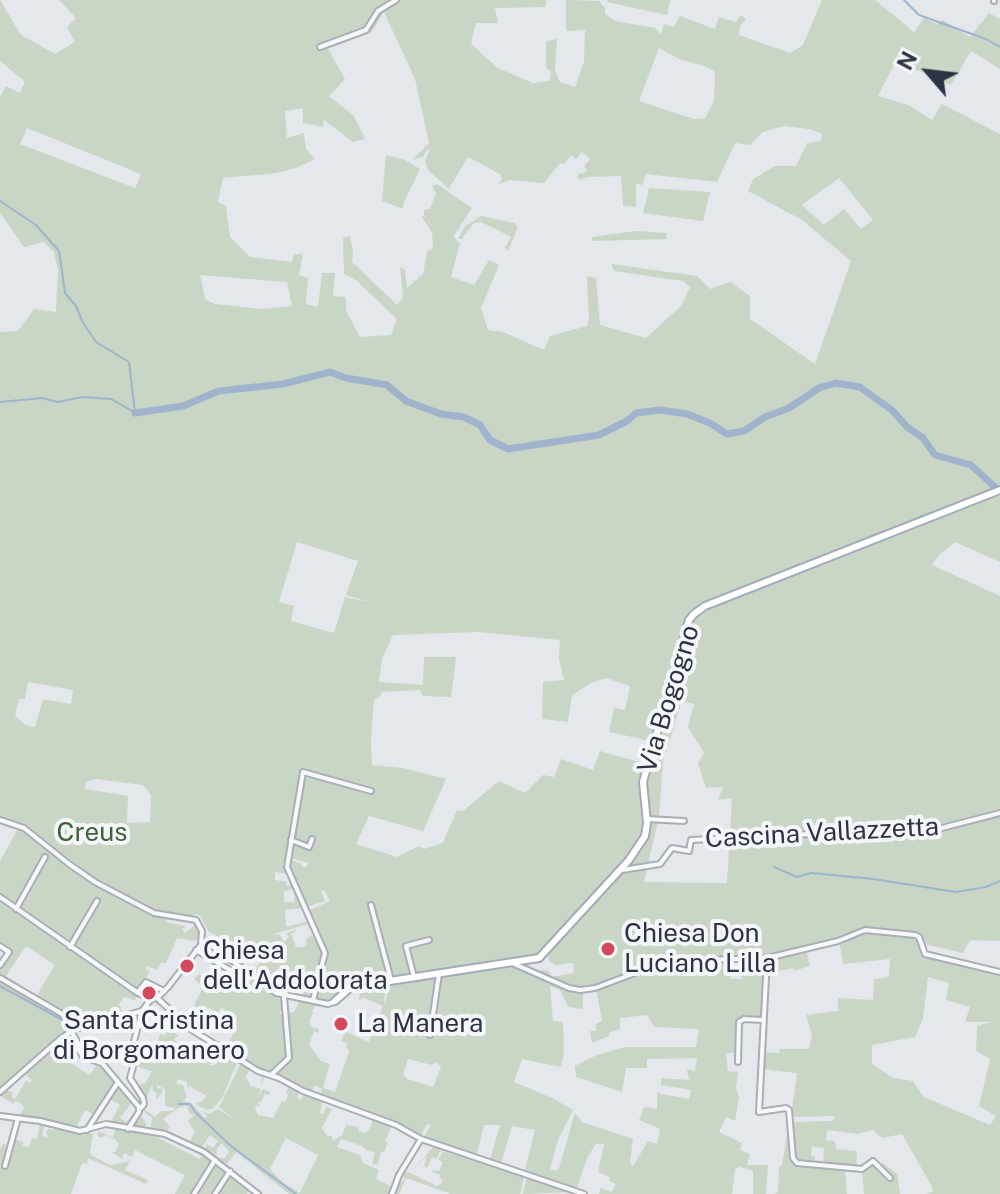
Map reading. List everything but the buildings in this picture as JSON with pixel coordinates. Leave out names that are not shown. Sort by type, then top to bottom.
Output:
[{"type":"main road","name":"Via Bogogno","points":[[335,1001],[350,987],[539,958],[620,870],[645,836],[643,782],[689,620],[694,614],[705,606],[1000,490]]},
{"type":"street","points":[[320,47],[366,30],[378,11],[396,0]]},
{"type":"street","points":[[313,1000],[325,953],[288,873],[287,863],[303,772],[371,791]]},
{"type":"street","name":"Cascina Vallazzetta","points":[[620,870],[660,864],[672,848],[689,851],[690,840],[938,829],[1000,813]]},
{"type":"street","points":[[646,819],[684,821]]},
{"type":"street","points":[[0,820],[24,828],[95,882],[154,913],[196,920],[202,931],[198,947],[164,991],[142,1011],[73,1030],[0,1092]]},
{"type":"street","points":[[291,840],[309,847],[312,839]]},
{"type":"street","points":[[16,909],[45,857]]},
{"type":"street","points":[[0,897],[138,993],[154,998],[192,1030],[244,1064],[303,1091],[396,1125],[421,1139],[584,1194]]},
{"type":"street","points":[[70,947],[97,901]]},
{"type":"street","points":[[371,905],[391,981]]},
{"type":"street","points":[[512,963],[580,990],[595,988],[643,970],[705,960],[767,958],[838,941],[865,930],[915,935],[919,937],[925,954],[1000,972]]},
{"type":"street","points":[[414,977],[406,946],[429,940]]},
{"type":"street","points":[[0,946],[9,952],[0,965]]},
{"type":"street","points":[[198,947],[212,946],[266,988],[284,996],[331,1004],[335,1001]]},
{"type":"street","points":[[198,947],[230,970]]},
{"type":"street","points":[[767,958],[759,1112],[788,1109],[795,1161],[862,1169],[873,1161],[890,1178]]},
{"type":"street","points":[[430,1035],[439,973]]},
{"type":"street","points":[[0,978],[69,1018],[83,1057],[102,1063],[140,1110]]},
{"type":"street","points":[[138,993],[145,982],[164,991]]},
{"type":"street","points":[[271,1075],[289,1058],[284,996]]},
{"type":"street","points":[[128,1129],[144,1104],[130,1078],[136,1053],[132,1049],[142,1011]]},
{"type":"street","points":[[738,1062],[739,1022],[744,1019],[764,1020]]},
{"type":"street","points":[[60,1039],[78,1048]]},
{"type":"street","points":[[87,1131],[118,1082]]},
{"type":"street","points":[[0,1116],[87,1131],[106,1124],[165,1134],[215,1160],[258,1194]]},
{"type":"street","points":[[5,1166],[18,1117]]},
{"type":"street","points":[[392,1194],[399,1175],[421,1139]]},
{"type":"street","points":[[194,1194],[215,1160]]},
{"type":"street","points":[[215,1194],[230,1171]]},
{"type":"green space","name":"Creus","points":[[0,0],[21,35],[55,54],[75,42],[67,27],[76,18],[59,0],[546,0],[546,7],[495,8],[498,23],[476,23],[471,44],[498,68],[533,83],[550,81],[551,72],[546,67],[546,41],[557,39],[555,70],[560,82],[575,87],[584,62],[585,30],[566,31],[566,0],[599,1],[605,8],[605,14],[615,21],[655,28],[661,34],[664,24],[674,27],[680,16],[715,29],[719,17],[736,22],[741,15],[746,19],[740,26],[739,35],[790,53],[803,45],[822,0],[875,0],[914,32],[924,18],[937,24],[943,20],[970,37],[989,13],[1000,19],[1000,69],[971,51],[951,85],[915,69],[899,55],[878,96],[908,105],[932,120],[942,104],[1000,134],[1000,562],[955,542],[932,565],[1000,596],[1000,941],[970,940],[963,953],[924,944],[915,934],[897,933],[918,938],[925,955],[1000,974],[1000,1194],[927,1194],[933,1191],[931,1185],[902,1134],[882,1138],[873,1130],[858,1134],[827,1130],[826,1140],[835,1141],[836,1149],[857,1151],[856,1168],[823,1164],[824,1148],[812,1147],[814,1163],[799,1162],[794,1158],[792,1122],[833,1121],[835,1116],[791,1117],[797,1073],[762,1069],[763,1052],[809,1049],[812,1035],[806,1015],[838,1011],[838,998],[873,1000],[874,979],[889,977],[890,959],[843,964],[839,940],[767,957],[705,959],[642,970],[594,987],[580,988],[533,971],[550,972],[551,977],[574,973],[573,963],[556,965],[549,961],[548,953],[629,863],[646,837],[646,785],[674,679],[671,678],[651,741],[609,732],[614,708],[625,710],[630,686],[606,678],[572,695],[568,722],[542,719],[543,682],[564,680],[559,659],[560,640],[479,632],[393,635],[382,659],[379,682],[423,685],[424,657],[456,657],[451,697],[423,696],[420,690],[382,692],[379,698],[374,699],[372,765],[403,768],[446,779],[423,831],[369,816],[356,844],[397,857],[419,846],[424,849],[443,843],[457,810],[463,811],[499,781],[525,793],[543,775],[554,777],[561,759],[593,770],[600,751],[646,764],[641,781],[644,831],[638,846],[597,895],[531,959],[348,986],[331,1002],[315,998],[326,953],[308,911],[330,901],[324,890],[321,892],[325,901],[306,907],[288,863],[291,860],[300,863],[303,868],[308,863],[291,858],[283,863],[287,874],[275,872],[275,880],[287,882],[286,886],[293,885],[294,888],[284,892],[284,902],[294,902],[295,891],[303,908],[285,910],[286,927],[309,921],[314,932],[308,924],[270,935],[279,934],[284,942],[289,937],[286,933],[298,929],[291,934],[296,947],[304,947],[311,935],[317,939],[323,956],[311,997],[303,995],[304,988],[277,969],[271,979],[287,986],[290,982],[301,990],[285,989],[269,980],[267,986],[251,975],[269,950],[255,948],[247,960],[242,959],[231,944],[208,931],[200,915],[195,914],[190,923],[167,918],[166,922],[186,926],[182,929],[185,933],[195,925],[200,935],[196,941],[177,938],[166,963],[161,963],[157,970],[147,966],[146,969],[150,971],[138,992],[0,894],[0,861],[19,827],[0,823],[0,332],[18,331],[34,309],[56,312],[58,270],[54,252],[44,242],[24,247],[0,213],[0,97],[6,86],[20,93],[25,82],[0,61]],"holes":[[[384,12],[415,79],[429,143],[412,160],[423,157],[428,148],[425,162],[428,170],[449,189],[468,157],[500,174],[502,180],[497,185],[510,180],[544,183],[560,163],[564,164],[571,155],[576,159],[582,152],[590,159],[584,166],[587,170],[577,177],[580,180],[621,176],[623,206],[636,207],[636,184],[642,185],[646,174],[717,182],[735,143],[750,145],[763,132],[784,126],[822,134],[821,141],[807,143],[796,166],[775,166],[753,179],[748,191],[802,220],[851,261],[815,364],[750,319],[750,296],[730,282],[710,289],[697,276],[611,264],[614,271],[683,281],[690,287],[681,306],[646,338],[600,325],[596,278],[587,276],[587,326],[550,336],[544,350],[503,332],[488,330],[481,308],[499,265],[489,260],[474,285],[451,277],[460,243],[453,237],[472,208],[437,184],[432,186],[436,194],[430,209],[424,210],[433,227],[422,217],[432,233],[433,249],[427,251],[423,274],[407,288],[405,270],[400,267],[403,297],[397,305],[352,262],[350,236],[343,238],[344,274],[357,281],[397,319],[391,335],[360,337],[346,311],[346,297],[333,296],[335,273],[322,273],[318,307],[306,304],[308,278],[299,275],[303,253],[294,255],[292,262],[250,257],[230,237],[226,206],[218,202],[223,178],[277,173],[315,159],[306,149],[304,133],[287,138],[285,111],[303,108],[303,123],[323,127],[324,120],[353,142],[365,139],[354,116],[329,96],[345,79],[328,49],[371,33]],[[659,48],[715,72],[714,101],[705,118],[694,119],[639,101]],[[27,128],[141,174],[135,188],[20,144]],[[839,178],[873,220],[861,229],[844,209],[824,225],[802,205]],[[200,275],[287,282],[292,306],[262,309],[215,304],[205,299]],[[297,542],[358,561],[346,595],[373,603],[345,597],[334,633],[291,621],[294,606],[279,602]],[[28,682],[73,690],[71,704],[43,699],[35,727],[25,725],[15,716],[19,699],[25,699]],[[682,701],[694,704],[688,727],[704,753],[698,764],[706,788],[723,787],[718,800],[732,798],[727,883],[644,882],[659,816],[663,761]],[[96,779],[143,785],[151,795],[150,822],[127,823],[128,796],[85,789],[86,782]],[[928,977],[949,983],[946,1000],[970,1007],[965,1022],[991,1022],[977,1026],[976,1051],[990,1059],[979,1106],[996,1116],[990,1125],[924,1097],[913,1081],[894,1078],[872,1064],[872,1045],[915,1037],[923,1018]]]},
{"type":"green space","points":[[608,0],[670,0],[667,15]]},
{"type":"green space","points":[[386,155],[405,160],[420,169],[403,209],[382,201]]},
{"type":"green space","points":[[649,188],[710,192],[703,221],[643,213]]},
{"type":"green space","points":[[481,216],[514,223],[518,227],[508,251],[505,248],[511,237],[481,222],[474,223],[462,239],[458,239],[465,226]]},
{"type":"green space","points":[[635,231],[666,233],[667,239],[591,241],[592,237]]},
{"type":"green space","points":[[0,900],[138,996],[134,1001],[123,998],[119,1004],[124,1016],[115,1013],[105,1021],[89,1026],[37,995],[55,965],[26,946],[6,976],[26,988],[0,974],[0,967],[11,952],[0,944]]},
{"type":"green space","points":[[806,949],[810,966],[794,971],[793,968],[779,971],[768,969],[769,959]]},
{"type":"green space","points":[[766,960],[763,1020],[741,1021],[739,1064],[735,1064],[735,1053],[726,1053],[728,1071],[738,1072],[736,1088],[739,1097],[735,1121],[726,1117],[719,1132],[742,1143],[740,1150],[750,1154],[747,1165],[768,1165],[766,1194],[753,1194],[753,1171],[740,1167],[735,1169],[732,1194],[599,1194],[600,1188],[612,1192],[616,1184],[609,1181],[610,1177],[598,1172],[604,1144],[596,1144],[588,1156],[576,1190],[525,1170],[535,1130],[512,1126],[501,1164],[490,1160],[500,1125],[484,1125],[476,1157],[424,1137],[431,1125],[427,1124],[421,1135],[320,1096],[322,1089],[315,1085],[310,1095],[275,1077],[291,1060],[287,1013],[294,1012],[301,999],[327,1007],[315,1005],[312,1012],[319,1015],[313,1013],[309,1022],[319,1029],[318,1033],[314,1031],[309,1045],[321,1061],[330,1064],[323,1088],[335,1092],[349,1052],[347,1043],[341,1041],[344,1035],[346,1032],[369,1042],[383,1006],[364,998],[359,1000],[360,993],[385,989],[384,1005],[391,984],[513,966],[583,994],[583,1009],[568,1007],[560,990],[550,986],[553,1021],[563,1022],[561,1067],[522,1059],[514,1082],[573,1110],[558,1140],[550,1169],[558,1171],[575,1113],[582,1122],[633,1139],[630,1163],[633,1166],[648,1141],[657,1144],[660,1129],[639,1120],[644,1107],[657,1109],[657,1093],[689,1099],[691,1090],[661,1085],[661,1078],[689,1080],[687,1069],[695,1071],[697,1058],[647,1059],[647,1068],[626,1068],[622,1092],[576,1077],[575,1066],[597,1055],[625,1047],[696,1047],[699,1029],[654,1027],[647,1015],[620,1018],[620,1029],[592,1043],[590,1031],[596,1031],[596,1024],[602,1021],[596,988],[643,971],[705,962],[729,961],[731,979],[742,979],[742,975],[751,976],[744,969],[743,961]],"holes":[[[408,1059],[432,1065],[436,1062],[441,1067],[433,1087],[407,1079],[403,1074]]]},
{"type":"green space","points":[[234,964],[265,991],[281,1000],[283,1009],[279,1013],[283,1015],[289,1058],[269,1074],[217,1043],[227,1045],[235,1031],[222,1024],[227,1018],[223,1013],[225,1009],[221,1008],[218,1013],[207,1007],[200,1022],[196,1020],[194,1024],[199,1027],[196,1031],[186,1024],[196,1008],[194,1005],[203,987],[194,979],[199,974],[204,978],[207,975],[225,985],[237,973],[232,968]]},
{"type":"green space","points":[[0,979],[66,1018],[71,1025],[68,1031],[0,1089]]},
{"type":"green space","points":[[171,1021],[177,1026],[173,1031],[178,1036],[174,1039],[177,1043],[181,1041],[190,1052],[185,1060],[190,1062],[194,1055],[203,1059],[206,1053],[216,1059],[211,1064],[206,1063],[211,1066],[216,1064],[223,1051],[238,1061],[222,1098],[207,1110],[196,1102],[207,1096],[189,1086],[187,1089],[187,1082],[178,1079],[176,1084],[183,1085],[187,1097],[183,1101],[191,1103],[205,1118],[207,1116],[201,1111],[209,1114],[218,1109],[237,1121],[219,1107],[241,1063],[265,1075],[261,1085],[262,1078],[255,1072],[249,1070],[246,1077],[251,1086],[261,1089],[258,1096],[263,1089],[270,1092],[258,1102],[260,1106],[255,1108],[258,1115],[273,1118],[282,1101],[285,1102],[289,1086],[299,1091],[297,1098],[300,1100],[306,1094],[323,1101],[320,1113],[323,1114],[326,1107],[332,1109],[322,1128],[327,1136],[332,1136],[333,1141],[342,1135],[346,1125],[359,1127],[358,1131],[366,1133],[372,1125],[372,1118],[391,1126],[385,1142],[388,1143],[381,1152],[378,1165],[372,1164],[375,1153],[362,1146],[341,1139],[337,1147],[360,1155],[363,1163],[379,1170],[376,1179],[392,1187],[391,1194],[289,1194],[236,1152],[227,1164],[218,1158],[225,1158],[229,1151],[222,1143],[217,1148],[216,1156],[205,1150],[207,1144],[213,1148],[218,1141],[210,1135],[202,1147],[189,1144],[195,1131],[188,1121],[194,1115],[189,1113],[187,1106],[180,1107],[163,1119],[170,1127],[164,1133],[131,1126],[138,1114],[146,1121],[143,1122],[146,1122],[146,1127],[151,1127],[152,1118],[140,1111],[142,1108],[155,1117],[161,1111],[176,1108],[165,1106],[165,1089],[157,1085],[157,1088],[163,1089],[156,1099],[157,1093],[152,1085],[146,1099],[139,1089],[152,1071],[138,1067],[140,1064],[136,1061],[139,1056],[155,1064],[157,1059],[140,1052],[145,1046],[151,1049],[153,1045],[167,1055],[169,1051],[157,1042],[161,1033],[164,1036]],"holes":[[[286,1138],[318,1155],[300,1193],[282,1182],[270,1169]]]},
{"type":"green space","points":[[50,1050],[90,1075],[97,1064],[116,1082],[95,1115],[85,1110],[75,1129],[19,1116],[24,1108],[22,1104],[15,1101],[13,1104],[0,1095],[6,1089],[13,1093],[15,1099],[26,1081],[30,1083],[32,1080],[26,1076],[26,1071]]},
{"type":"green space","points":[[118,1084],[133,1101],[120,1118],[126,1122],[139,1109],[128,1127],[111,1121],[120,1105],[108,1098]]},
{"type":"green space","points":[[790,1119],[794,1163],[845,1168],[847,1194],[775,1194],[778,1192],[779,1167],[782,1165]]},
{"type":"green space","points":[[40,1122],[45,1123],[42,1136],[49,1137],[46,1134],[48,1129],[57,1127],[93,1134],[92,1156],[111,1165],[130,1161],[125,1170],[148,1180],[146,1184],[88,1158],[87,1164],[82,1163],[71,1194],[0,1194],[0,1149],[3,1144],[12,1146],[14,1139],[29,1147],[32,1138],[37,1139]]},
{"type":"green space","points":[[116,1128],[151,1134],[199,1159],[202,1156],[250,1189],[247,1194],[175,1194],[185,1175],[135,1150],[132,1157],[124,1153],[122,1159],[111,1152],[115,1152],[119,1144],[116,1140],[105,1135],[102,1138],[97,1136],[99,1131],[113,1138]]},
{"type":"green space","points":[[433,1147],[441,1150],[436,1159],[432,1157],[427,1168],[424,1166],[427,1155],[410,1173]]},
{"type":"green space","points":[[443,1151],[524,1177],[520,1194],[451,1194],[406,1178],[399,1194],[394,1194],[398,1181],[402,1182],[405,1178],[401,1176],[404,1171],[437,1186],[441,1184],[443,1179],[439,1178],[440,1175],[429,1170],[439,1171],[443,1162],[438,1160]]},
{"type":"green space","points":[[873,1161],[884,1164],[897,1174],[900,1194],[864,1194],[862,1170]]},
{"type":"green space","points":[[527,1176],[573,1192],[523,1194]]},
{"type":"waterway","points":[[904,0],[919,15],[1000,47]]},
{"type":"waterway","points":[[0,201],[36,225],[59,251],[65,293],[76,306],[83,323],[96,342],[129,362],[135,413]]},
{"type":"waterway","points":[[135,413],[183,406],[219,391],[283,384],[330,372],[387,385],[406,401],[441,414],[464,417],[480,425],[490,440],[508,449],[599,435],[636,413],[660,410],[687,414],[727,434],[744,431],[765,417],[789,408],[819,388],[836,383],[860,387],[923,438],[935,455],[971,465],[997,489]]},
{"type":"waterway","points":[[0,402],[42,398],[58,402],[82,397],[111,399],[134,412]]},
{"type":"waterway","points":[[774,867],[797,877],[811,873],[956,892],[986,887],[1000,881]]},
{"type":"waterway","points":[[0,986],[68,1023]]},
{"type":"waterway","points":[[178,1104],[190,1104],[231,1146],[296,1194]]},
{"type":"place","name":"Chiesa Don Luciano Lilla","points":[[608,949]]},
{"type":"place","name":"Chiesa dell'Addolorata","points":[[187,966]]},
{"type":"place","name":"Santa Cristina di Borgomanero","points":[[149,993]]},
{"type":"place","name":"La Manera","points":[[341,1024]]}]
